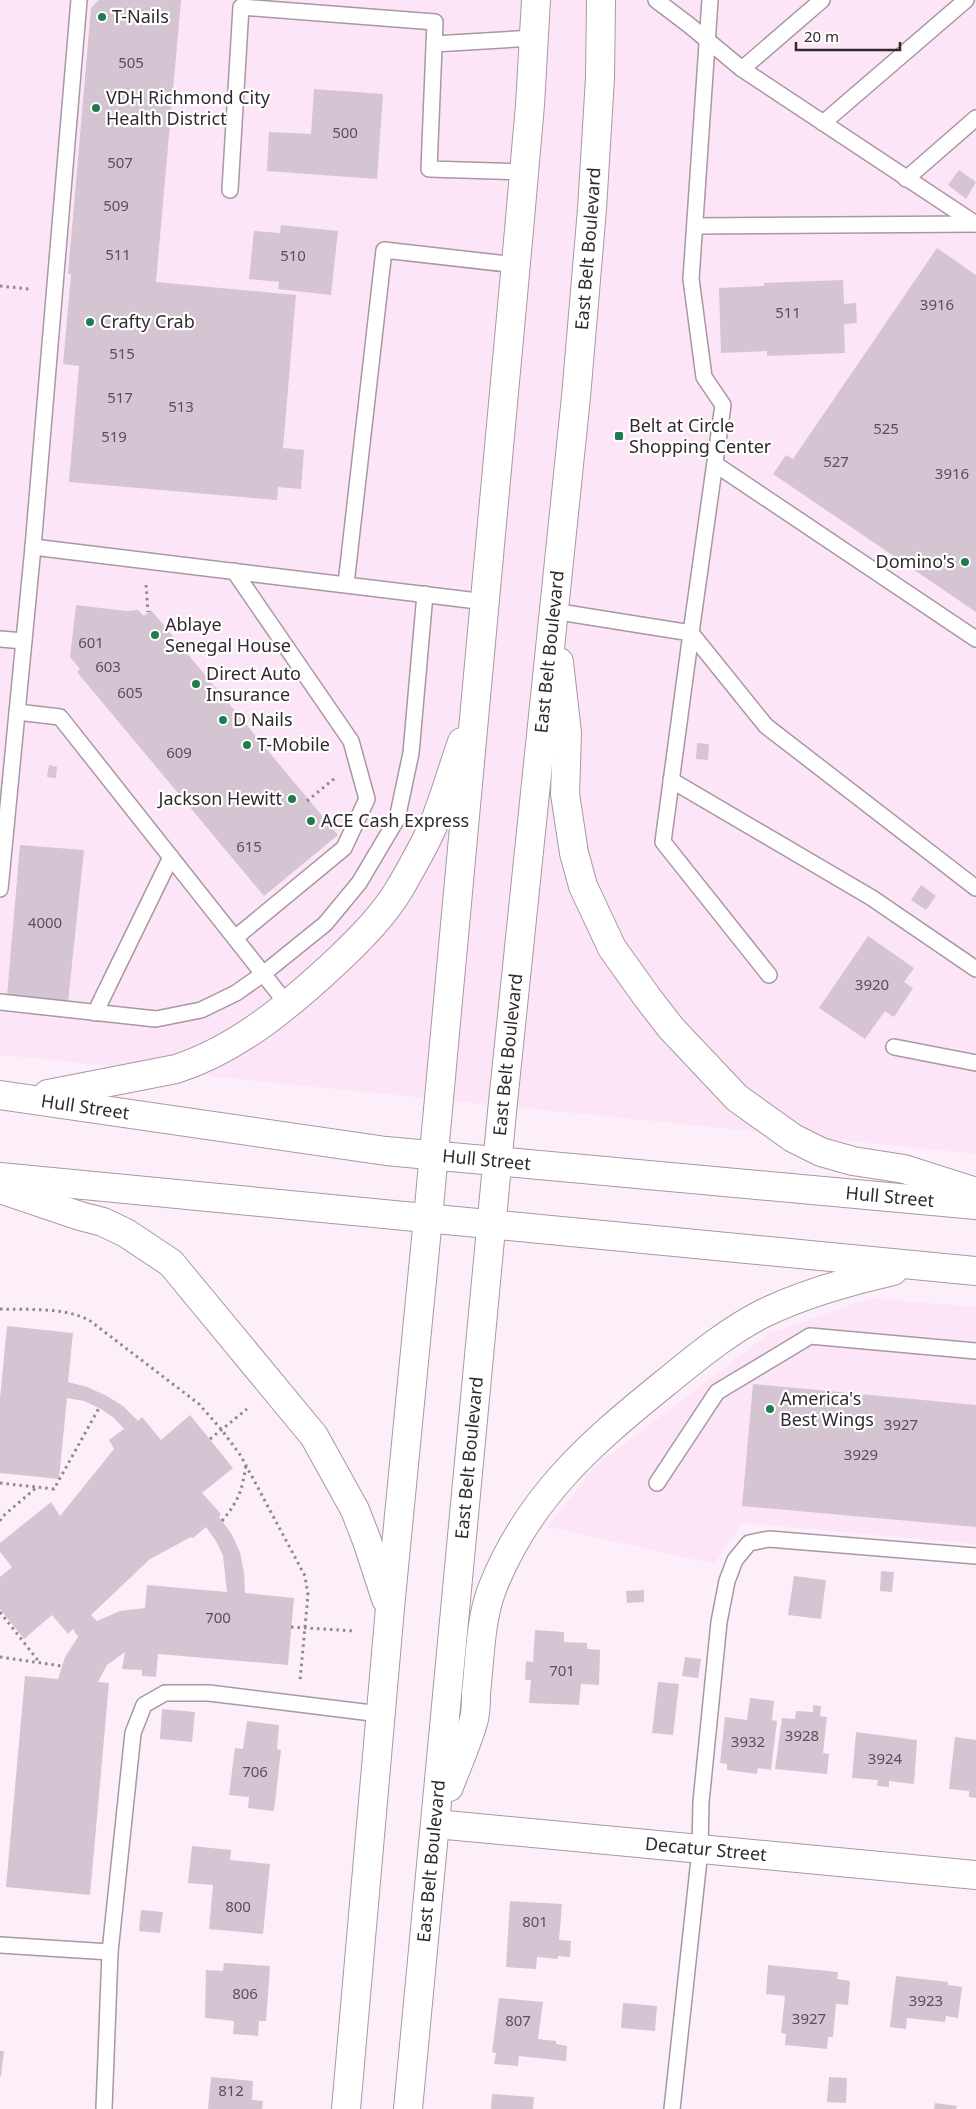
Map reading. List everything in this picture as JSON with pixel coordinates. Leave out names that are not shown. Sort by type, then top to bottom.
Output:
[{"type":"main road","points":[[346,2109],[380,1714],[486,602],[524,172],[536,0]]},
{"type":"main road","name":"East Belt Boulevard","points":[[408,2109],[498,1160],[592,210],[600,78],[601,0]]},
{"type":"main road","points":[[553,611],[567,733],[565,794],[574,853],[582,886],[596,917],[612,948],[629,974],[671,1028],[710,1071],[754,1112],[793,1138],[821,1152],[853,1161],[904,1169],[976,1192]]},
{"type":"main road","points":[[28,1098],[190,1065],[240,1038],[287,1004],[352,947],[391,903],[432,828],[476,703]]},
{"type":"main road","name":"Hull Street","points":[[0,1095],[386,1151],[976,1205]]},
{"type":"main road","points":[[0,1177],[428,1218],[493,1226],[976,1271]]},
{"type":"main road","points":[[0,1189],[103,1222],[126,1233],[171,1263],[314,1436],[355,1510],[368,1541],[390,1608]]},
{"type":"main road","points":[[436,1824],[474,1719],[484,1618],[491,1591],[505,1558],[526,1521],[549,1490],[600,1438],[633,1409],[708,1349],[740,1327],[764,1313],[808,1295],[854,1280],[917,1266]]},
{"type":"main road","name":"Decatur Street","points":[[436,1824],[976,1875]]},
{"type":"lane","points":[[0,889],[33,547],[79,0]]},
{"type":"lane","points":[[656,0],[742,69],[976,224]]},
{"type":"lane","points":[[710,0],[691,280],[704,377],[723,405],[663,842],[770,975]]},
{"type":"lane","points":[[742,69],[822,0]]},
{"type":"lane","points":[[823,124],[966,0]]},
{"type":"lane","points":[[230,190],[241,7],[435,22],[429,169],[524,172]]},
{"type":"lane","points":[[434,44],[534,38]]},
{"type":"lane","points":[[906,178],[976,118]]},
{"type":"lane","points":[[695,226],[976,224]]},
{"type":"lane","points":[[346,584],[384,250],[516,265]]},
{"type":"lane","points":[[715,464],[976,639]]},
{"type":"lane","points":[[33,547],[486,602]]},
{"type":"lane","points":[[234,571],[350,741],[367,799],[344,848],[235,938]]},
{"type":"lane","points":[[0,1002],[156,1019],[201,1010],[236,993],[263,974],[325,924],[359,882],[397,819],[411,753],[426,594]]},
{"type":"lane","points":[[553,611],[691,633],[766,726],[976,888]]},
{"type":"lane","points":[[0,639],[24,641]]},
{"type":"lane","points":[[17,712],[60,717],[287,1004]]},
{"type":"lane","points":[[671,780],[872,898],[976,969]]},
{"type":"lane","points":[[95,1013],[171,857]]},
{"type":"lane","points":[[894,1047],[976,1063]]},
{"type":"lane","points":[[657,1484],[717,1392],[810,1336],[976,1351]]},
{"type":"lane","points":[[672,2109],[700,1850],[701,1802],[719,1622],[727,1581],[734,1560],[749,1543],[769,1539],[976,1556]]},
{"type":"lane","points":[[104,2109],[110,1952],[133,1733],[144,1705],[166,1693],[209,1693],[380,1714]]},
{"type":"lane","points":[[0,1945],[110,1952]]},
{"type":"path","points":[[306,801],[336,777]]},
{"type":"path","points":[[0,1309],[65,1312],[77,1314],[89,1320],[199,1404],[221,1429],[246,1464],[305,1576],[308,1595],[302,1661]]},
{"type":"path","points":[[0,1483],[54,1489],[99,1408]]},
{"type":"path","points":[[210,1439],[247,1409]]},
{"type":"path","points":[[222,1521],[235,1505],[242,1488],[246,1464]]},
{"type":"path","points":[[0,1521],[2,1517],[37,1487]]},
{"type":"path","points":[[0,1612],[40,1663]]},
{"type":"path","points":[[291,1627],[357,1631]]},
{"type":"path","points":[[0,1657],[62,1666]]},
{"type":"shaded area","points":[[0,0],[976,0],[976,1154],[0,1055]]},
{"type":"shaded area","points":[[871,1298],[976,1307],[976,1544],[743,1523],[714,1564],[548,1527],[594,1467],[770,1333]]},
{"type":"building","points":[[99,0],[181,0],[156,282],[296,295],[283,448],[304,450],[301,489],[278,487],[277,500],[69,482],[79,366],[63,364],[71,274],[68,274],[91,8]]},
{"type":"building","points":[[314,89],[383,94],[377,179],[267,171],[269,132],[311,134]]},
{"type":"building","points":[[959,170],[976,182],[966,199],[948,185]]},
{"type":"building","points":[[281,225],[338,231],[331,295],[278,289],[279,282],[249,279],[254,231],[280,233]]},
{"type":"building","points":[[937,248],[976,275],[976,612],[773,474],[786,455],[793,459]]},
{"type":"building","points":[[843,280],[844,304],[856,303],[857,323],[844,324],[845,353],[767,356],[767,351],[721,353],[719,288],[764,286],[764,283]]},
{"type":"building","points":[[76,605],[126,611],[138,610],[144,616],[151,610],[338,835],[264,896],[77,672],[80,669],[70,657]]},
{"type":"building","points":[[697,743],[709,744],[708,760],[696,759]]},
{"type":"building","points":[[49,765],[57,767],[56,778],[47,777]]},
{"type":"building","points":[[20,845],[84,850],[68,1002],[7,996]]},
{"type":"building","points":[[921,885],[936,896],[926,910],[911,900]]},
{"type":"building","points":[[868,936],[914,968],[904,982],[913,988],[894,1017],[885,1011],[865,1039],[819,1008]]},
{"type":"building","points":[[7,1326],[73,1333],[68,1382],[87,1387],[107,1396],[123,1406],[138,1421],[142,1417],[161,1440],[190,1415],[233,1468],[202,1493],[221,1514],[219,1517],[231,1533],[240,1552],[245,1593],[294,1598],[288,1665],[158,1654],[156,1677],[142,1676],[142,1670],[122,1669],[125,1652],[107,1665],[98,1682],[109,1683],[90,1895],[6,1887],[25,1676],[58,1679],[65,1657],[78,1637],[73,1629],[68,1634],[52,1615],[24,1639],[0,1609],[0,1577],[12,1567],[0,1552],[0,1543],[51,1502],[60,1516],[114,1449],[109,1440],[124,1429],[113,1417],[99,1408],[84,1401],[67,1398],[59,1479],[0,1473],[0,1398]],"holes":[[[206,1527],[216,1541],[223,1556],[227,1592],[147,1585],[145,1608],[120,1611],[97,1621],[91,1615],[150,1559],[191,1537],[193,1538]]]},
{"type":"building","points":[[753,1384],[976,1405],[976,1527],[742,1506]]},
{"type":"building","points":[[881,1571],[894,1572],[892,1592],[880,1591]]},
{"type":"building","points":[[794,1576],[826,1580],[821,1619],[788,1615]]},
{"type":"building","points":[[644,1590],[644,1602],[627,1603],[626,1591]]},
{"type":"building","points":[[535,1630],[564,1632],[564,1642],[587,1643],[587,1649],[600,1650],[599,1685],[581,1684],[579,1705],[529,1703],[531,1680],[525,1680],[526,1661],[533,1662]]},
{"type":"building","points":[[685,1657],[701,1659],[698,1678],[682,1676]]},
{"type":"building","points":[[658,1682],[679,1684],[673,1735],[652,1733]]},
{"type":"building","points":[[750,1698],[774,1701],[772,1720],[777,1721],[771,1770],[758,1768],[757,1774],[727,1770],[727,1764],[720,1763],[725,1717],[747,1720]]},
{"type":"building","points":[[813,1705],[821,1706],[820,1716],[827,1717],[823,1753],[829,1754],[827,1774],[775,1769],[782,1718],[795,1719],[796,1711],[813,1712]]},
{"type":"building","points":[[162,1709],[195,1712],[192,1742],[160,1739]]},
{"type":"building","points":[[247,1721],[279,1725],[277,1749],[281,1750],[274,1811],[248,1808],[249,1797],[229,1795],[235,1748],[243,1749]]},
{"type":"building","points":[[856,1732],[917,1740],[914,1784],[889,1781],[889,1787],[877,1786],[878,1780],[852,1778]]},
{"type":"building","points":[[955,1737],[976,1740],[976,1798],[969,1797],[969,1791],[949,1789]]},
{"type":"building","points":[[192,1846],[231,1850],[230,1860],[270,1864],[263,1934],[209,1929],[213,1885],[188,1883]]},
{"type":"building","points":[[510,1901],[562,1904],[559,1940],[571,1941],[570,1957],[558,1956],[558,1959],[537,1957],[536,1969],[506,1967]]},
{"type":"building","points":[[141,1910],[163,1912],[160,1933],[139,1931]]},
{"type":"building","points":[[224,1963],[270,1966],[266,2021],[259,2021],[258,2036],[233,2034],[234,2021],[205,2018],[206,1970],[223,1971]]},
{"type":"building","points":[[768,1965],[838,1972],[837,1979],[850,1981],[848,2005],[836,2004],[833,2037],[828,2037],[827,2049],[785,2045],[786,2034],[781,2033],[785,1996],[766,1994]]},
{"type":"building","points":[[896,1976],[948,1982],[948,1985],[962,1987],[958,2018],[946,2016],[945,2022],[907,2018],[906,2029],[890,2027]]},
{"type":"building","points":[[499,1998],[543,2002],[538,2039],[556,2041],[556,2044],[567,2046],[566,2061],[519,2056],[518,2066],[494,2064],[496,2053],[492,2052]]},
{"type":"building","points":[[623,2003],[657,2006],[655,2031],[621,2028]]},
{"type":"building","points":[[0,2051],[4,2051],[1,2076],[0,2076]]},
{"type":"building","points":[[211,2077],[253,2081],[252,2100],[263,2101],[262,2109],[208,2109]]},
{"type":"building","points":[[829,2077],[847,2078],[846,2103],[827,2102]]},
{"type":"building","points":[[492,2094],[534,2097],[533,2109],[491,2109]]},
{"type":"building","points":[[935,2103],[957,2106],[956,2109],[934,2109]]},
{"type":"place","name":"T-Nails","points":[[102,17]]},
{"type":"place","name":"VDH Richmond City Health District","points":[[96,108]]},
{"type":"place","name":"Crafty Crab","points":[[90,322]]},
{"type":"place","name":"Belt at Circle Shopping Center","points":[[619,436]]},
{"type":"place","name":"Domino's","points":[[965,562]]},
{"type":"place","name":"Ablaye Senegal House","points":[[155,635]]},
{"type":"place","name":"Direct Auto Insurance","points":[[196,684]]},
{"type":"place","name":"D Nails","points":[[223,720]]},
{"type":"place","name":"T-Mobile","points":[[247,745]]},
{"type":"place","name":"Jackson Hewitt","points":[[292,799]]},
{"type":"place","name":"ACE Cash Express","points":[[311,821]]},
{"type":"place","name":"America's Best Wings","points":[[770,1409]]}]
